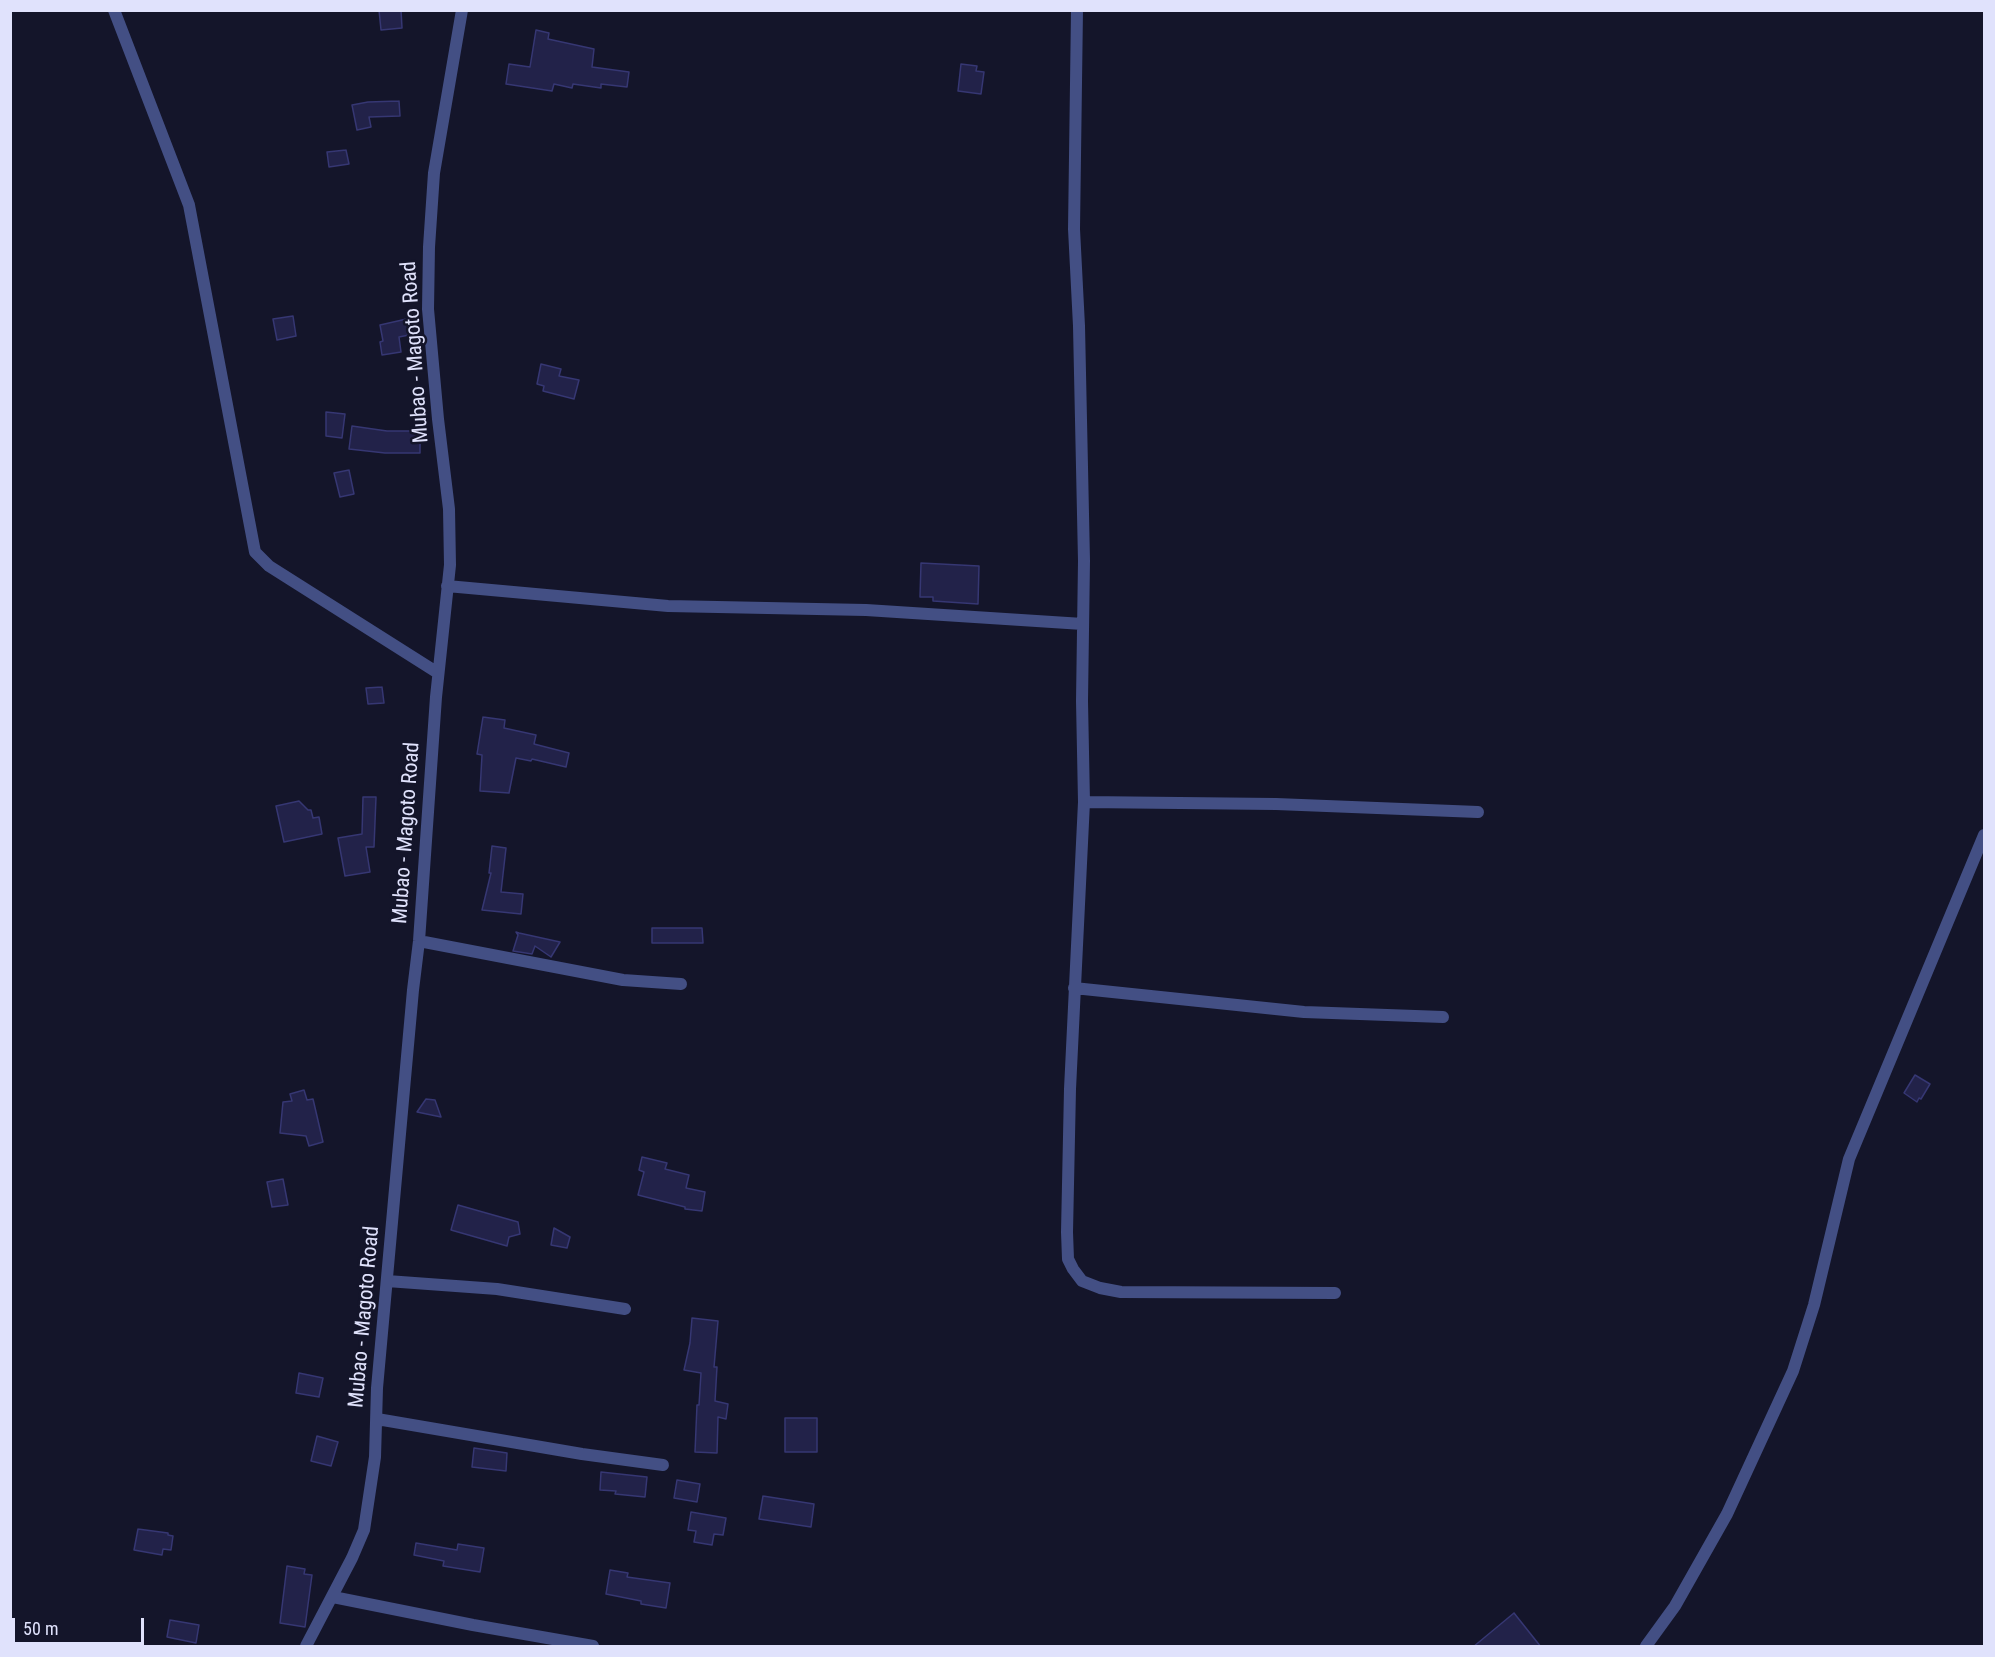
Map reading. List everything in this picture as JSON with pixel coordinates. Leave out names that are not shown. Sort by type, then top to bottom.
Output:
[{"type":"street","points":[[114,10],[189,205],[255,552],[269,566],[438,673]]},
{"type":"street","name":"Mubao - Magoto Road","points":[[306,1647],[333,1597],[364,1530],[375,1457],[377,1388],[419,941],[438,673],[450,565],[449,509],[428,309],[429,247],[434,172],[462,10]]},
{"type":"street","points":[[1077,10],[1074,229],[1084,561],[1084,802],[1074,988],[1068,1259],[1082,1281],[1100,1288],[1121,1292],[1335,1293]]},
{"type":"street","points":[[447,586],[668,606],[866,610],[1083,624]]},
{"type":"street","points":[[1084,802],[1276,804],[1478,812]]},
{"type":"street","points":[[1646,1647],[1675,1606],[1727,1514],[1793,1371],[1814,1305],[1849,1159],[1984,835]]},
{"type":"street","points":[[419,941],[623,980],[681,984]]},
{"type":"street","points":[[1074,988],[1304,1012],[1443,1017]]},
{"type":"street","points":[[387,1281],[496,1289],[625,1310]]},
{"type":"street","points":[[376,1419],[582,1454],[663,1465]]},
{"type":"street","points":[[333,1597],[593,1647]]},
{"type":"building","points":[[379,10],[401,10],[402,28],[381,30]]},
{"type":"building","points":[[536,30],[549,33],[548,39],[594,49],[592,67],[629,72],[627,87],[601,84],[601,88],[573,84],[572,88],[554,84],[552,91],[506,84],[509,64],[530,67]]},
{"type":"building","points":[[961,64],[977,66],[976,71],[984,72],[981,94],[958,91]]},
{"type":"building","points":[[399,101],[400,116],[369,117],[371,127],[357,130],[352,105]]},
{"type":"building","points":[[346,150],[349,164],[329,167],[327,152]]},
{"type":"building","points":[[293,316],[296,336],[277,340],[273,319]]},
{"type":"building","points":[[411,318],[414,334],[399,337],[401,352],[382,355],[380,342],[383,341],[380,325]]},
{"type":"building","points":[[541,364],[561,369],[559,376],[579,380],[574,399],[543,391],[544,386],[537,384]]},
{"type":"building","points":[[326,412],[345,414],[342,438],[326,436]]},
{"type":"building","points":[[352,426],[387,431],[420,431],[420,453],[385,453],[349,449]]},
{"type":"building","points":[[349,470],[354,494],[340,497],[334,473]]},
{"type":"building","points":[[921,563],[979,566],[978,604],[933,601],[933,597],[920,597]]},
{"type":"building","points":[[382,687],[384,703],[368,704],[366,688]]},
{"type":"building","points":[[483,717],[505,720],[504,728],[536,735],[534,744],[569,753],[566,767],[532,759],[531,761],[516,758],[509,793],[480,791],[482,755],[477,754]]},
{"type":"building","points":[[363,797],[376,797],[374,847],[366,847],[370,872],[345,876],[338,838],[362,834]]},
{"type":"building","points":[[299,801],[311,810],[313,818],[319,817],[322,834],[284,842],[276,806]]},
{"type":"building","points":[[492,846],[506,848],[501,892],[523,894],[521,914],[482,910],[491,873],[489,873]]},
{"type":"building","points":[[652,928],[702,928],[703,943],[652,943]]},
{"type":"building","points":[[516,932],[560,942],[551,957],[535,946],[532,954],[513,951],[518,935]]},
{"type":"building","points":[[1915,1075],[1930,1084],[1917,1102],[1904,1093]]},
{"type":"building","points":[[304,1090],[307,1100],[313,1099],[323,1142],[309,1146],[306,1136],[280,1133],[283,1102],[292,1101],[290,1094]]},
{"type":"building","points":[[426,1099],[435,1100],[441,1117],[417,1112]]},
{"type":"building","points":[[642,1157],[667,1163],[665,1169],[689,1175],[686,1188],[705,1192],[702,1211],[685,1209],[685,1207],[638,1195],[644,1172],[639,1170]]},
{"type":"building","points":[[283,1179],[288,1205],[272,1207],[267,1182]]},
{"type":"building","points":[[458,1205],[518,1222],[520,1234],[509,1237],[507,1246],[451,1230]]},
{"type":"building","points":[[554,1228],[570,1237],[567,1248],[551,1245]]},
{"type":"building","points":[[692,1318],[718,1321],[714,1367],[717,1367],[715,1401],[728,1404],[726,1419],[718,1417],[717,1453],[695,1452],[701,1373],[684,1370],[690,1343]]},
{"type":"building","points":[[299,1373],[323,1378],[319,1397],[296,1393]]},
{"type":"building","points":[[785,1418],[817,1418],[817,1452],[785,1452]]},
{"type":"building","points":[[317,1436],[338,1442],[331,1466],[311,1461]]},
{"type":"building","points":[[474,1448],[507,1453],[506,1471],[472,1467]]},
{"type":"building","points":[[601,1472],[647,1477],[645,1497],[600,1490]]},
{"type":"building","points":[[677,1480],[700,1484],[697,1502],[674,1498]]},
{"type":"building","points":[[763,1496],[814,1504],[811,1527],[759,1519]]},
{"type":"building","points":[[691,1512],[726,1518],[723,1535],[714,1534],[712,1545],[694,1542],[696,1531],[688,1530]]},
{"type":"building","points":[[138,1529],[168,1533],[173,1536],[171,1550],[163,1549],[162,1555],[134,1550]]},
{"type":"building","points":[[416,1543],[457,1550],[458,1544],[484,1548],[480,1572],[443,1566],[444,1561],[414,1555]]},
{"type":"building","points":[[287,1566],[305,1569],[304,1574],[312,1575],[305,1627],[280,1623]]},
{"type":"building","points":[[610,1570],[628,1573],[627,1577],[670,1583],[666,1608],[606,1594]]},
{"type":"building","points":[[1514,1613],[1541,1647],[1473,1647]]},
{"type":"building","points":[[170,1620],[199,1625],[196,1643],[167,1637]]}]
